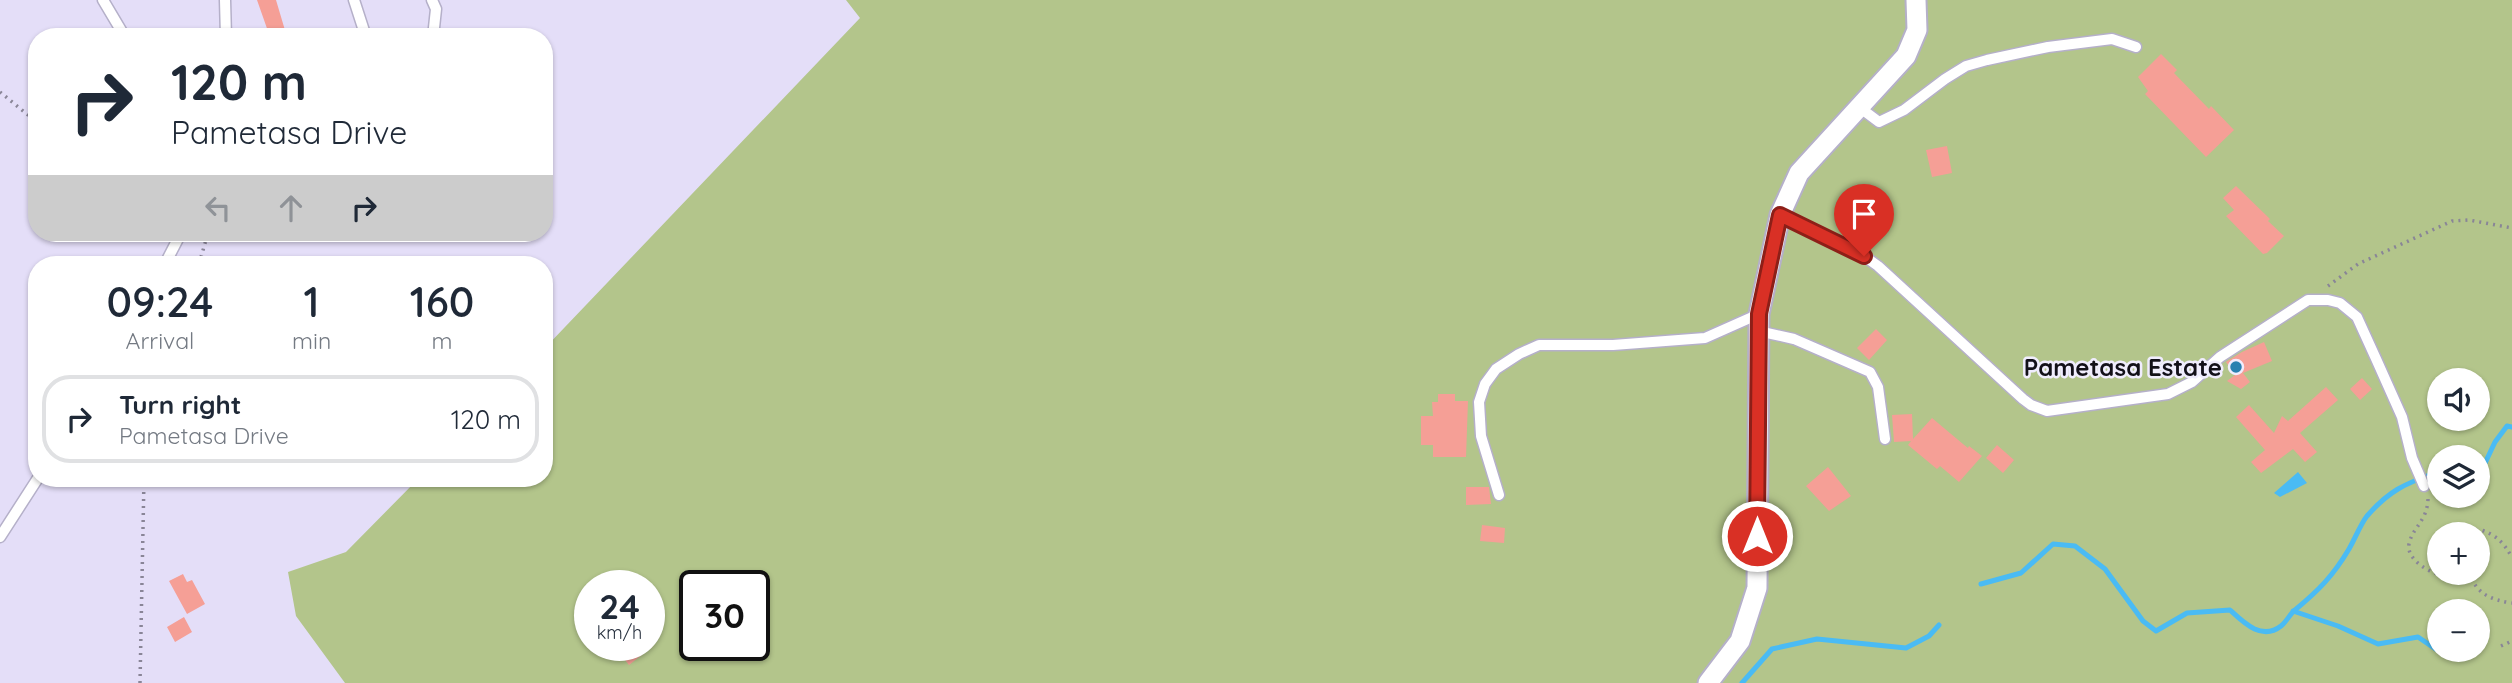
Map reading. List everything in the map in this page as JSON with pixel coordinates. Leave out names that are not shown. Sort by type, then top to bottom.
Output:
[{"type":"street","points":[[1708,683],[1740,641],[1757,587],[1758,323],[1780,215],[1799,173],[1906,56],[1917,30],[1916,0]]},
{"type":"lane","points":[[103,0],[120,28]]},
{"type":"lane","points":[[225,0],[226,28]]},
{"type":"lane","points":[[354,0],[363,28]]},
{"type":"lane","points":[[432,0],[436,9],[434,28]]},
{"type":"lane","points":[[1859,107],[1880,121],[1904,110],[1966,66],[1987,60],[2048,47],[2112,39],[2136,47]]},
{"type":"lane","points":[[1780,215],[1864,256],[2023,399],[2047,411],[2168,394],[2181,389],[2220,357],[2308,300],[2340,303],[2357,317],[2402,417],[2412,458],[2424,486]]},
{"type":"lane","points":[[1499,495],[1481,436],[1479,402],[1485,384],[1496,369],[1539,345],[1613,345],[1705,338],[1758,323],[1870,372],[1878,387],[1885,439]]},
{"type":"lane","points":[[0,537],[32,487]]},
{"type":"path","points":[[0,92],[28,115]]},
{"type":"path","points":[[2308,300],[2358,264],[2452,221],[2469,220],[2512,228]]},
{"type":"path","points":[[2424,486],[2428,509],[2409,545],[2410,554],[2427,568]]},
{"type":"path","points":[[139,683],[144,487]]},
{"type":"path","points":[[2490,533],[2506,546],[2512,558]]},
{"type":"path","points":[[2475,585],[2484,595],[2512,603]]},
{"type":"path","points":[[2501,646],[2512,641]]},
{"type":"green space","points":[[846,0],[2512,0],[2512,683],[345,683],[296,616],[288,572],[346,552],[410,487],[553,487],[553,340],[860,18]]},
{"type":"water","points":[[2298,472],[2307,483],[2280,497],[2274,493]]},
{"type":"building","points":[[257,0],[276,0],[284,28],[267,28]]},
{"type":"building","points":[[2161,54],[2177,70],[2174,73],[2234,130],[2206,157],[2145,94],[2148,91],[2138,77]]},
{"type":"building","points":[[1947,146],[1952,173],[1932,177],[1926,150]]},
{"type":"building","points":[[2236,186],[2284,236],[2267,253],[2263,254],[2226,216],[2234,210],[2223,198]]},
{"type":"building","points":[[1876,329],[1887,340],[1869,360],[1857,348]]},
{"type":"building","name":"Pametasa Estate","points":[[2264,342],[2272,361],[2243,373],[2250,382],[2241,389],[2227,381],[2235,375],[2226,362]]},
{"type":"building","points":[[2362,378],[2372,389],[2360,400],[2350,389]]},
{"type":"building","name":"Pametasa Estate","points":[[2326,387],[2338,400],[2300,433],[2317,452],[2305,462],[2293,449],[2261,473],[2251,462],[2265,450],[2236,417],[2249,405],[2274,433],[2282,416],[2288,421]]},
{"type":"building","points":[[1438,394],[1455,394],[1455,401],[1468,401],[1466,457],[1433,457],[1433,445],[1421,445],[1421,416],[1433,416],[1432,402],[1438,402]]},
{"type":"building","points":[[1912,414],[1913,439],[1932,418],[1968,448],[1969,446],[1982,456],[1959,482],[1940,466],[1937,469],[1908,445],[1911,441],[1894,442],[1892,415]]},
{"type":"building","points":[[1997,445],[2014,460],[2003,473],[1986,458]]},
{"type":"building","points":[[1828,467],[1851,496],[1829,511],[1806,486]]},
{"type":"building","points":[[1466,487],[1489,487],[1491,504],[1466,505]]},
{"type":"building","points":[[1482,525],[1505,528],[1504,543],[1480,541]]},
{"type":"building","points":[[183,574],[187,582],[192,580],[205,604],[187,614],[169,581]]},
{"type":"building","points":[[184,617],[192,632],[175,642],[167,627]]},
{"type":"waterway","points":[[2490,453],[2507,426],[2512,427]]},
{"type":"waterway","points":[[1981,584],[2021,573],[2053,544],[2075,546],[2105,569],[2143,621],[2156,631],[2187,613],[2230,610],[2254,628],[2267,632],[2283,624],[2331,575],[2364,520],[2375,507],[2398,489],[2427,476]]},
{"type":"waterway","points":[[2293,611],[2338,626],[2378,644],[2418,637],[2427,643]]},
{"type":"waterway","points":[[1742,683],[1772,649],[1817,639],[1906,648],[1929,636],[1939,625]]},
{"type":"place","name":"Pametasa Estate","points":[[2236,367]]},
{"type":"route","points":[[1757,536],[1759,314],[1780,215],[1864,256]]}]
